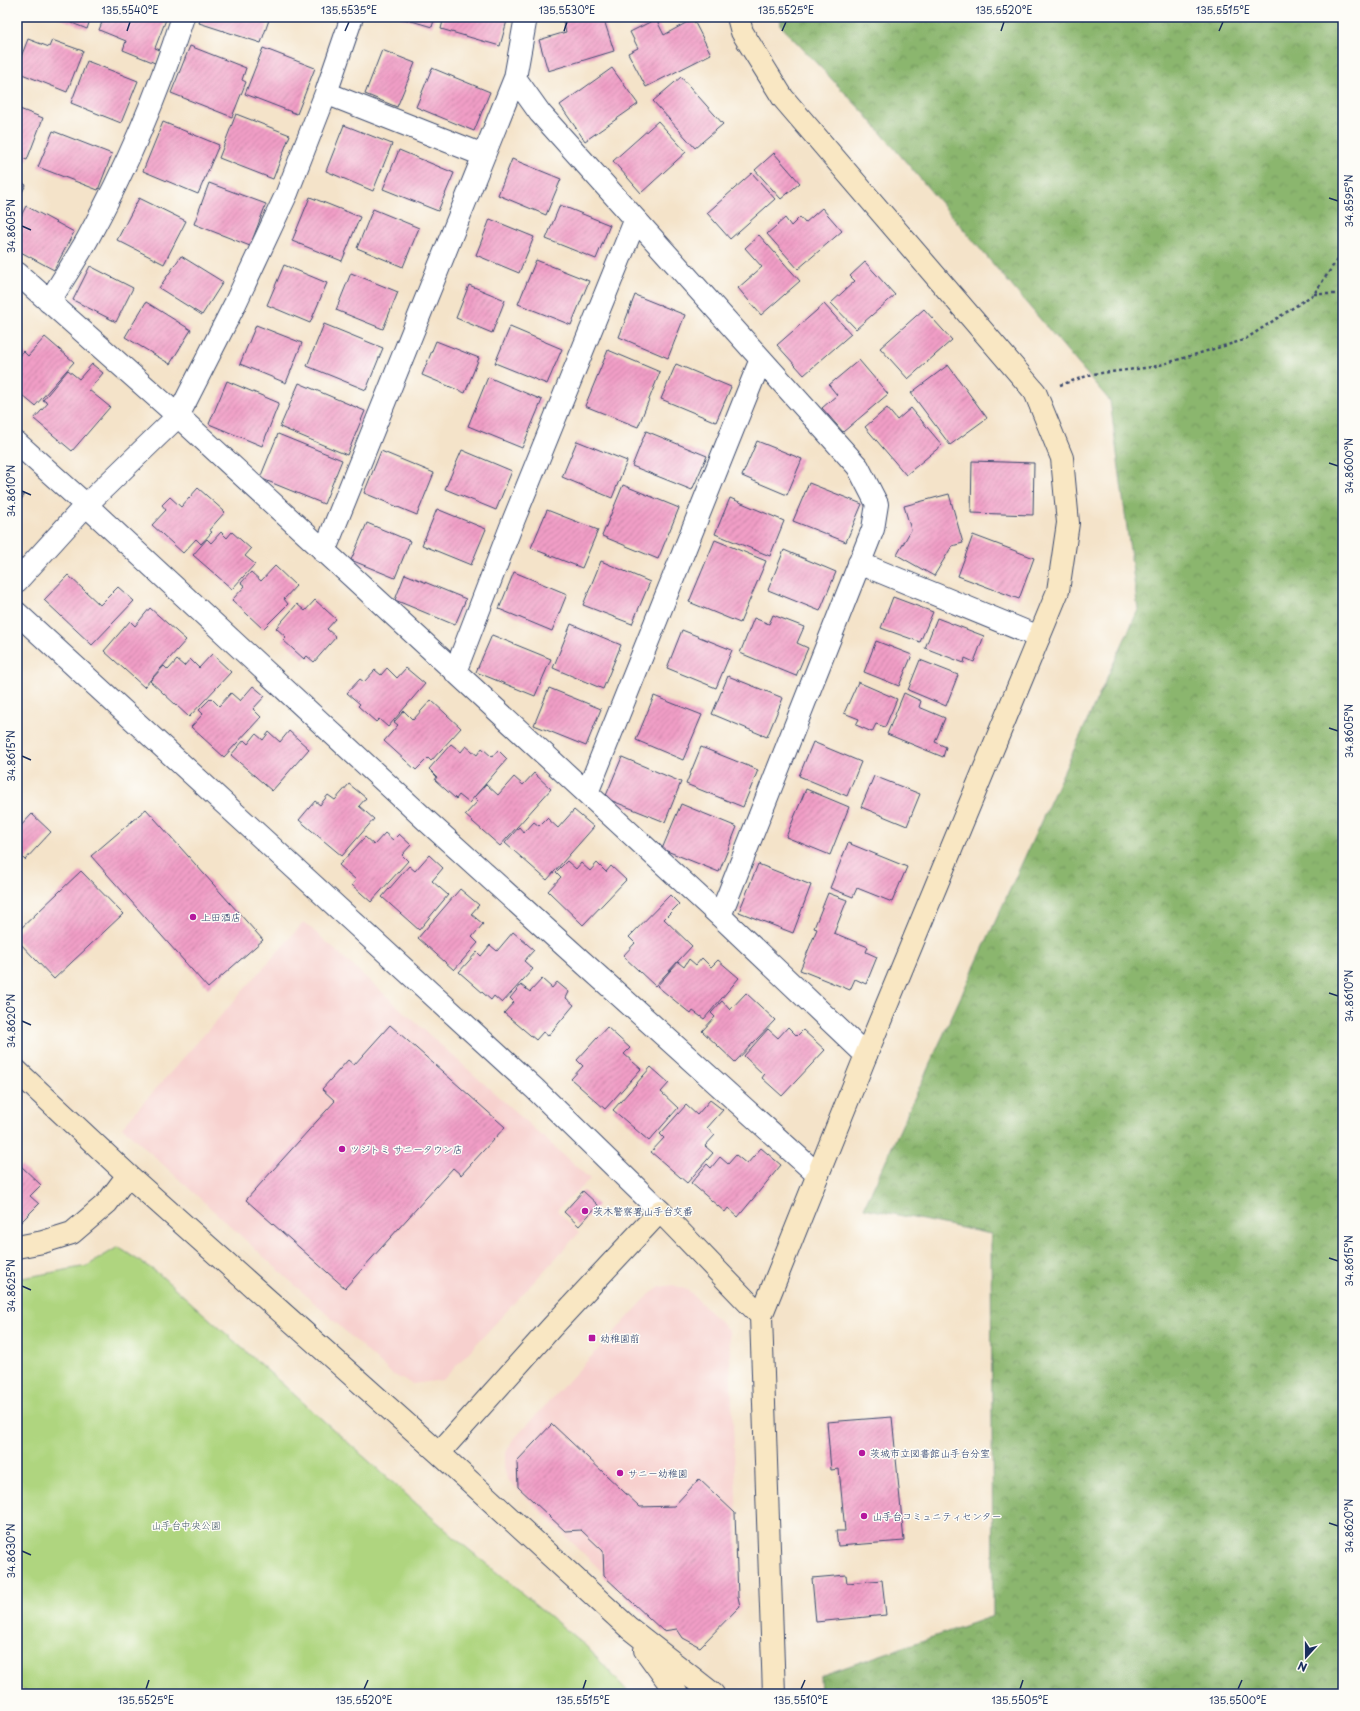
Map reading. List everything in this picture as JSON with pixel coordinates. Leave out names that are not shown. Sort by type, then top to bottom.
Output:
[{"type":"street","points":[[49,302],[87,240],[137,138],[169,59],[183,17]]},
{"type":"street","points":[[17,581],[86,505],[178,416],[235,304],[287,193],[326,93],[352,17]]},
{"type":"street","points":[[324,552],[514,78],[526,17]]},
{"type":"street","points":[[738,17],[742,32],[783,98],[1035,392],[1062,458],[1068,522],[1058,591],[866,1055],[762,1316],[774,1694]]},
{"type":"street","points":[[514,78],[540,113],[635,221],[761,358],[858,467],[878,504],[873,529],[720,916]]},
{"type":"street","points":[[326,93],[483,155]]},
{"type":"street","points":[[455,672],[517,512],[635,221]]},
{"type":"street","points":[[17,273],[178,416],[720,916],[866,1055]]},
{"type":"street","points":[[587,793],[761,358]]},
{"type":"street","points":[[17,444],[86,505],[429,823],[818,1175]]},
{"type":"street","points":[[859,563],[1039,637]]},
{"type":"street","points":[[17,613],[535,1089],[660,1211],[762,1316]]},
{"type":"street","points":[[17,1070],[128,1176],[440,1453],[629,1628],[712,1694]]},
{"type":"street","points":[[17,1247],[43,1242],[72,1233],[107,1203],[128,1176]]},
{"type":"street","points":[[440,1453],[552,1328],[660,1211]]},
{"type":"street","points":[[629,1628],[677,1694]]},
{"type":"path","points":[[1035,392],[1094,374],[1152,368],[1244,340],[1314,294],[1343,251]]},
{"type":"path","points":[[1314,294],[1340,294],[1343,296]]},
{"type":"shaded area","points":[[304,922],[590,1179],[557,1210],[579,1233],[443,1380],[412,1384],[392,1374],[122,1127]]},
{"type":"shaded area","name":"サニー幼稚園","points":[[673,1285],[688,1290],[729,1331],[741,1610],[701,1650],[666,1634],[507,1479],[504,1467],[506,1453],[512,1441],[649,1295],[660,1287]]},
{"type":"green space","points":[[780,17],[1343,17],[1343,1694],[821,1694],[820,1676],[993,1616],[991,1234],[864,1208],[1138,610],[1110,401],[865,114],[781,26]]},
{"type":"green space","name":"山手台中央公園","points":[[118,1247],[158,1273],[455,1538],[587,1647],[630,1694],[28,1694],[17,1685],[17,1279],[87,1266]]},
{"type":"building","points":[[57,17],[91,17],[87,29]]},
{"type":"building","points":[[104,17],[167,17],[155,48],[160,50],[155,63],[123,50],[126,41],[99,30]]},
{"type":"building","points":[[201,17],[270,17],[261,43],[199,23]]},
{"type":"building","points":[[398,17],[435,17],[432,27]]},
{"type":"building","points":[[444,17],[508,17],[500,46],[441,29]]},
{"type":"building","points":[[562,17],[593,17],[595,23],[604,20],[614,51],[548,71],[539,40],[566,32]]},
{"type":"building","points":[[656,19],[664,35],[693,19],[711,54],[646,87],[628,53],[638,48],[630,32]]},
{"type":"building","points":[[28,39],[49,47],[52,40],[83,51],[67,92],[17,72],[17,67]]},
{"type":"building","points":[[190,46],[246,68],[242,80],[246,82],[232,117],[171,93]]},
{"type":"building","points":[[263,48],[315,68],[297,114],[245,94]]},
{"type":"building","points":[[382,50],[415,63],[397,107],[365,94]]},
{"type":"building","points":[[87,61],[138,81],[121,123],[71,103]]},
{"type":"building","points":[[432,68],[490,92],[474,131],[416,107]]},
{"type":"building","points":[[612,68],[638,104],[585,141],[560,105]]},
{"type":"building","points":[[681,77],[723,124],[695,148],[653,101]]},
{"type":"building","points":[[17,108],[43,118],[27,160],[17,156]]},
{"type":"building","points":[[236,114],[290,135],[273,179],[219,158]]},
{"type":"building","points":[[658,121],[686,152],[641,193],[613,161]]},
{"type":"building","points":[[163,122],[219,145],[198,194],[143,171]]},
{"type":"building","points":[[344,125],[392,144],[373,191],[326,171]]},
{"type":"building","points":[[53,131],[112,154],[98,190],[38,167]]},
{"type":"building","points":[[399,150],[454,173],[438,211],[383,189]]},
{"type":"building","points":[[774,153],[800,183],[781,199],[755,170]]},
{"type":"building","points":[[512,159],[561,179],[546,215],[498,195]]},
{"type":"building","points":[[752,173],[775,199],[730,239],[707,213]]},
{"type":"building","points":[[17,180],[26,185],[17,201]]},
{"type":"building","points":[[209,183],[266,204],[250,246],[194,224]]},
{"type":"building","points":[[310,197],[360,217],[342,261],[292,241]]},
{"type":"building","points":[[139,198],[186,221],[164,264],[117,240]]},
{"type":"building","points":[[560,205],[610,225],[596,259],[546,239]]},
{"type":"building","points":[[26,206],[74,232],[54,270],[17,250],[17,224]]},
{"type":"building","points":[[822,208],[842,231],[798,269],[767,234],[785,218],[791,226],[800,217],[805,223]]},
{"type":"building","points":[[373,209],[419,228],[403,267],[357,248]]},
{"type":"building","points":[[490,219],[534,237],[519,273],[476,255]]},
{"type":"building","points":[[759,235],[800,281],[761,315],[738,288],[762,267],[745,248]]},
{"type":"building","points":[[181,256],[223,282],[202,315],[159,288]]},
{"type":"building","points":[[536,260],[589,281],[571,325],[518,304]]},
{"type":"building","points":[[865,262],[895,295],[856,329],[831,303],[855,281],[850,276]]},
{"type":"building","points":[[284,265],[327,283],[310,323],[267,305]]},
{"type":"building","points":[[90,266],[133,288],[116,322],[73,300]]},
{"type":"building","points":[[351,273],[398,292],[383,329],[336,310]]},
{"type":"building","points":[[469,285],[505,300],[492,333],[456,318]]},
{"type":"building","points":[[635,295],[685,315],[668,358],[619,337]]},
{"type":"building","points":[[146,302],[191,330],[170,364],[125,337]]},
{"type":"building","points":[[824,304],[851,334],[804,375],[777,345]]},
{"type":"building","points":[[924,309],[952,340],[908,379],[880,348]]},
{"type":"building","points":[[324,324],[383,348],[366,390],[307,366]]},
{"type":"building","points":[[256,325],[302,343],[286,383],[240,364]]},
{"type":"building","points":[[510,327],[562,349],[547,384],[495,363]]},
{"type":"building","points":[[45,337],[74,362],[35,406],[17,391],[17,358],[23,351],[28,356]]},
{"type":"building","points":[[436,341],[479,358],[465,393],[422,375]]},
{"type":"building","points":[[608,350],[660,372],[638,427],[585,406]]},
{"type":"building","points":[[859,360],[888,394],[843,432],[822,408],[837,395],[829,385]]},
{"type":"building","points":[[92,364],[103,373],[89,390],[110,407],[72,451],[34,419],[48,403],[43,400],[68,370],[79,379]]},
{"type":"building","points":[[676,364],[731,387],[716,422],[661,399]]},
{"type":"building","points":[[948,365],[987,418],[950,445],[911,393]]},
{"type":"building","points":[[488,377],[542,400],[522,448],[468,426]]},
{"type":"building","points":[[227,381],[279,403],[262,446],[209,424]]},
{"type":"building","points":[[299,383],[365,411],[347,455],[280,427]]},
{"type":"building","points":[[887,408],[897,420],[911,408],[942,445],[906,475],[865,427]]},
{"type":"building","points":[[646,431],[707,456],[692,490],[632,466]]},
{"type":"building","points":[[278,434],[342,460],[324,504],[260,478]]},
{"type":"building","points":[[577,441],[627,461],[612,498],[562,477]]},
{"type":"building","points":[[757,441],[802,459],[787,495],[742,476]]},
{"type":"building","points":[[462,450],[512,471],[496,510],[445,489]]},
{"type":"building","points":[[381,451],[434,473],[417,515],[364,493]]},
{"type":"building","points":[[972,461],[1034,463],[1033,515],[971,513]]},
{"type":"building","points":[[809,483],[862,504],[846,542],[793,521]]},
{"type":"building","points":[[623,485],[679,508],[658,559],[602,536]]},
{"type":"building","points":[[198,488],[225,512],[209,530],[212,532],[201,544],[196,539],[183,553],[152,525],[166,510],[162,505],[170,497],[181,507]]},
{"type":"building","points":[[17,490],[24,496],[17,504]]},
{"type":"building","points":[[949,494],[963,543],[952,546],[934,576],[897,555],[911,530],[904,506]]},
{"type":"building","points":[[730,498],[784,521],[770,556],[715,534]]},
{"type":"building","points":[[437,509],[486,529],[471,565],[422,545]]},
{"type":"building","points":[[547,510],[598,530],[582,568],[531,548]]},
{"type":"building","points":[[367,523],[410,541],[395,578],[351,560]]},
{"type":"building","points":[[221,532],[227,538],[232,532],[251,549],[245,556],[255,564],[232,589],[193,555],[207,539],[211,543]]},
{"type":"building","points":[[973,535],[1034,558],[1019,599],[958,576]]},
{"type":"building","points":[[715,540],[766,561],[740,623],[689,602]]},
{"type":"building","points":[[784,550],[836,572],[820,611],[768,590]]},
{"type":"building","points":[[601,561],[650,582],[632,624],[583,605]]},
{"type":"building","points":[[275,566],[296,586],[284,599],[288,604],[263,629],[232,600],[245,586],[241,583],[251,572],[261,581]]},
{"type":"building","points":[[514,572],[567,594],[552,631],[499,609]]},
{"type":"building","points":[[405,574],[466,599],[455,625],[395,600]]},
{"type":"building","points":[[68,575],[100,605],[118,587],[134,601],[92,645],[44,600]]},
{"type":"building","points":[[893,597],[933,612],[920,642],[881,628]]},
{"type":"building","points":[[315,600],[336,619],[327,629],[336,637],[314,662],[307,656],[304,659],[283,640],[286,637],[276,628],[297,604],[305,611]]},
{"type":"building","points":[[150,608],[186,640],[144,687],[104,651],[130,621],[135,626]]},
{"type":"building","points":[[773,615],[804,627],[797,643],[808,648],[796,676],[740,653],[754,618],[769,624]]},
{"type":"building","points":[[937,618],[984,636],[974,662],[965,658],[964,663],[925,648]]},
{"type":"building","points":[[571,624],[621,645],[603,689],[553,668]]},
{"type":"building","points":[[682,630],[732,650],[716,688],[667,668]]},
{"type":"building","points":[[492,635],[551,659],[535,696],[476,672]]},
{"type":"building","points":[[876,641],[912,655],[899,686],[864,672]]},
{"type":"building","points":[[212,654],[231,672],[189,717],[150,681],[164,666],[168,670],[177,660],[184,666],[190,659],[199,668]]},
{"type":"building","points":[[920,660],[958,675],[946,706],[908,690]]},
{"type":"building","points":[[387,668],[397,678],[406,668],[425,684],[388,727],[379,719],[376,722],[358,706],[360,704],[347,693],[360,679],[364,682],[375,670],[381,675]]},
{"type":"building","points":[[728,676],[783,698],[767,737],[712,714]]},
{"type":"building","points":[[858,682],[897,699],[885,727],[876,724],[872,732],[856,725],[859,719],[844,713]]},
{"type":"building","points":[[253,686],[265,696],[253,709],[261,717],[224,757],[191,727],[203,714],[199,710],[211,698],[219,706],[231,693],[240,701]]},
{"type":"building","points":[[549,688],[601,709],[586,746],[534,725]]},
{"type":"building","points":[[904,693],[921,701],[919,707],[945,718],[935,742],[946,747],[943,757],[887,734]]},
{"type":"building","points":[[654,696],[702,715],[683,760],[636,740]]},
{"type":"building","points":[[431,700],[461,728],[431,761],[428,758],[416,770],[384,741],[398,725],[394,722],[404,711],[413,720]]},
{"type":"building","points":[[289,731],[309,749],[272,791],[231,755],[244,740],[248,744],[256,734],[263,740],[269,732],[280,742]]},
{"type":"building","points":[[813,742],[861,762],[847,796],[799,776]]},
{"type":"building","points":[[451,744],[461,752],[466,746],[477,755],[482,748],[492,757],[498,750],[507,759],[469,803],[459,795],[456,799],[435,780],[437,777],[429,769]]},
{"type":"building","points":[[701,747],[758,770],[743,807],[686,784]]},
{"type":"building","points":[[622,757],[681,782],[665,822],[605,798]]},
{"type":"building","points":[[534,773],[551,789],[500,846],[465,815],[478,801],[474,797],[486,784],[498,795],[514,777],[523,785]]},
{"type":"building","points":[[874,776],[920,794],[907,826],[861,807]]},
{"type":"building","points":[[349,784],[366,798],[359,806],[374,819],[342,856],[299,820],[315,801],[320,805],[328,795],[335,800]]},
{"type":"building","points":[[806,789],[849,807],[830,855],[786,837]]},
{"type":"building","points":[[681,804],[737,827],[719,872],[662,849]]},
{"type":"building","points":[[146,809],[263,940],[208,988],[91,856]]},
{"type":"building","points":[[574,810],[594,827],[547,880],[505,843],[519,827],[524,833],[534,822],[539,826],[547,818],[558,828]]},
{"type":"building","points":[[32,814],[51,832],[25,860],[17,853],[17,830]]},
{"type":"building","points":[[385,833],[393,840],[399,834],[411,845],[402,855],[408,861],[371,902],[352,885],[356,880],[339,865],[365,837],[374,845]]},
{"type":"building","points":[[848,843],[907,867],[892,902],[857,888],[853,897],[830,888]]},
{"type":"building","points":[[429,855],[443,868],[432,881],[448,895],[419,930],[382,897],[409,866],[415,871]]},
{"type":"building","points":[[567,861],[576,869],[581,863],[590,871],[597,863],[606,872],[611,866],[626,880],[583,925],[548,891],[561,877],[556,872]]},
{"type":"building","points":[[758,864],[811,885],[793,933],[739,912]]},
{"type":"building","points":[[81,871],[123,914],[54,979],[17,940],[17,932]]},
{"type":"building","points":[[460,889],[479,905],[471,914],[483,924],[472,937],[478,943],[454,970],[418,938]]},
{"type":"building","points":[[828,893],[847,900],[834,933],[868,947],[866,952],[877,957],[866,984],[855,979],[850,990],[800,970],[817,929],[814,928]]},
{"type":"building","points":[[670,895],[679,904],[664,919],[692,946],[655,986],[623,956],[635,943],[629,937]]},
{"type":"building","points":[[513,932],[534,950],[524,961],[533,969],[502,1003],[494,996],[491,1000],[459,972],[477,952],[481,956],[490,945],[497,951]]},
{"type":"building","points":[[702,958],[711,967],[718,960],[739,978],[704,1019],[693,1011],[691,1014],[657,986],[678,962],[684,967],[689,959],[696,965]]},
{"type":"building","points":[[542,979],[552,988],[557,982],[569,992],[566,998],[574,1005],[548,1036],[543,1032],[536,1040],[504,1013],[514,1002],[510,998],[521,985],[530,992]]},
{"type":"building","points":[[746,993],[775,1020],[735,1062],[702,1031],[715,1017],[711,1013],[722,1001],[730,1010]]},
{"type":"building","points":[[390,1025],[505,1127],[461,1175],[453,1168],[345,1288],[246,1200],[335,1101],[322,1089],[348,1060],[354,1065]]},
{"type":"building","points":[[607,1027],[630,1048],[624,1054],[641,1069],[605,1109],[571,1079],[583,1066],[577,1060]]},
{"type":"building","points":[[788,1027],[797,1036],[803,1030],[825,1050],[782,1096],[762,1078],[764,1075],[744,1056],[768,1029],[778,1038]]},
{"type":"building","points":[[651,1067],[669,1083],[661,1092],[678,1108],[649,1141],[613,1110]]},
{"type":"building","points":[[710,1100],[723,1110],[707,1128],[715,1135],[705,1146],[713,1153],[687,1183],[651,1152],[664,1138],[660,1134],[686,1105],[697,1115]]},
{"type":"building","points":[[761,1148],[781,1165],[738,1217],[728,1208],[725,1212],[691,1183],[707,1164],[711,1168],[720,1157],[728,1164],[736,1155],[747,1164]]},
{"type":"building","points":[[21,1166],[41,1185],[30,1196],[39,1204],[19,1224],[17,1222],[17,1170]]},
{"type":"building","points":[[583,1191],[598,1205],[579,1226],[564,1212]]},
{"type":"building","points":[[892,1417],[904,1541],[838,1546],[836,1531],[845,1531],[839,1469],[831,1470],[827,1422]]},
{"type":"building","points":[[552,1424],[640,1507],[674,1506],[699,1479],[735,1513],[738,1597],[740,1606],[700,1647],[683,1638],[677,1629],[663,1631],[604,1576],[603,1551],[581,1530],[565,1531],[518,1487],[517,1461]]},
{"type":"building","points":[[846,1575],[847,1583],[882,1580],[886,1615],[816,1622],[812,1578]]},
{"type":"place","name":"上田酒店","points":[[193,917]]},
{"type":"place","name":"ツジトミ サニータウン店","points":[[342,1149]]},
{"type":"place","name":"茨木警察署山手台交番","points":[[585,1211]]},
{"type":"place","name":"幼稚園前","points":[[592,1338]]},
{"type":"place","name":"茨城市立図書館山手台分室","points":[[862,1453]]},
{"type":"place","name":"サニー幼稚園","points":[[620,1473]]},
{"type":"place","name":"山手台コミュニティセンター","points":[[864,1516]]}]
